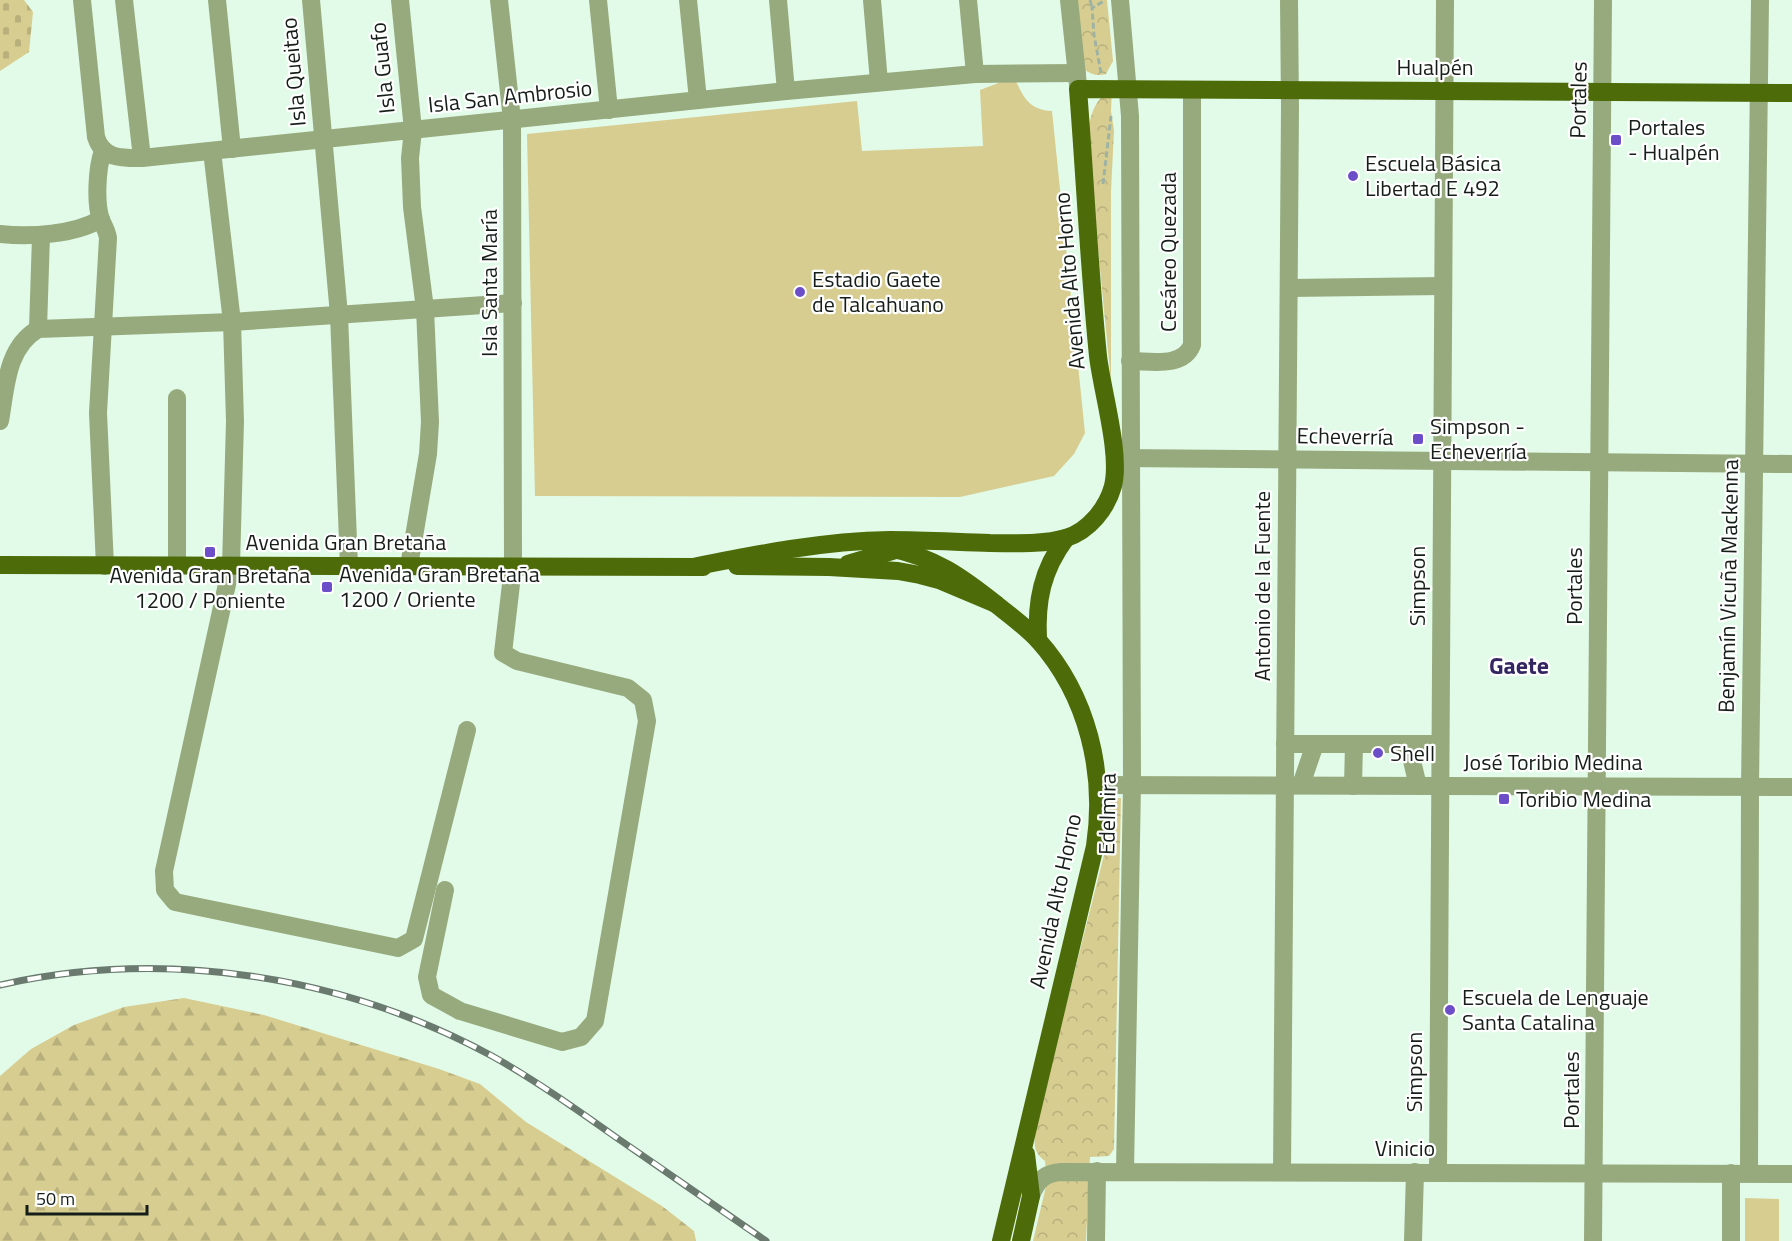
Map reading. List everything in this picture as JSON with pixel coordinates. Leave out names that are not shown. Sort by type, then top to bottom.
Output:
[{"type":"main road","name":"Hualpén","points":[[1078,81],[1104,89],[1792,93]]},
{"type":"main road","name":"Avenida Alto Horno","points":[[1066,538],[1087,526],[1104,507],[1122,458],[1098,356],[1078,81]]},
{"type":"main road","name":"Avenida Gran Bretaña","points":[[693,567],[786,549],[849,542],[1008,543],[1066,538]]},
{"type":"main road","points":[[1038,640],[1038,608],[1042,581],[1056,551],[1066,538]]},
{"type":"main road","name":"Avenida Gran Bretaña","points":[[897,549],[928,541]]},
{"type":"main road","name":"Avenida Gran Bretaña","points":[[849,542],[897,549],[924,557],[945,567],[973,585],[1038,640]]},
{"type":"main road","points":[[829,567],[897,549]]},
{"type":"main road","name":"Avenida Gran Bretaña","points":[[0,566],[829,567],[920,575],[954,586],[996,604]]},
{"type":"main road","name":"Avenida Alto Horno","points":[[1001,1241],[1098,826],[1098,785],[1093,748],[1079,708],[1066,681],[1038,640]]},
{"type":"main road","name":"Avenida Alto Horno","points":[[1021,1241],[1030,1196],[1024,1145]]},
{"type":"street","points":[[82,0],[96,137],[103,151],[97,178],[101,219],[108,238],[98,413],[105,566]]},
{"type":"street","points":[[124,0],[142,158]]},
{"type":"street","points":[[217,0],[232,149]]},
{"type":"street","name":"Isla Queitao","points":[[311,0],[339,315],[349,566]]},
{"type":"street","name":"Isla Guafo","points":[[400,0],[413,130],[410,158],[412,207],[425,309],[430,422],[428,454],[409,566]]},
{"type":"street","name":"Isla Santa María","points":[[446,890],[427,977],[432,995],[460,1011],[562,1042],[581,1037],[595,1021],[646,722],[643,700],[628,688],[517,661],[503,653],[513,567],[512,120],[499,0]]},
{"type":"street","points":[[598,0],[609,110]]},
{"type":"street","points":[[688,0],[698,100]]},
{"type":"street","points":[[778,0],[786,91]]},
{"type":"street","points":[[872,0],[879,82]]},
{"type":"street","points":[[968,0],[975,74]]},
{"type":"street","name":"Avenida Alto Horno","points":[[1070,0],[1078,81]]},
{"type":"street","name":"Avenida Alto Horno","points":[[1120,0],[1131,116],[1130,361],[1122,458]]},
{"type":"street","name":"Antonio de la Fuente","points":[[1282,1172],[1293,785],[1285,744],[1289,0]]},
{"type":"street","name":"Simpson","points":[[1438,1172],[1445,0]]},
{"type":"street","name":"Portales","points":[[1593,1241],[1603,0]]},
{"type":"street","name":"Benjamín Vicuña Mackenna","points":[[1731,1241],[1740,1173],[1750,787],[1760,0]]},
{"type":"street","name":"Isla San Ambrosio","points":[[103,151],[110,156],[121,158],[142,158],[786,91],[975,74],[1078,81]]},
{"type":"street","name":"Cesáreo Quezada","points":[[1130,361],[1178,360],[1187,355],[1192,345],[1192,90]]},
{"type":"street","points":[[212,151],[232,322],[235,421],[231,566],[164,871],[165,890],[175,902],[398,948],[407,945],[414,939],[467,730]]},
{"type":"street","points":[[0,234],[41,236],[89,225],[101,219]]},
{"type":"street","points":[[38,329],[41,236]]},
{"type":"street","points":[[1289,288],[1443,286]]},
{"type":"street","points":[[0,421],[15,352],[26,338],[38,329],[232,322],[513,303]]},
{"type":"street","points":[[177,398],[177,566]]},
{"type":"street","name":"Echeverría","points":[[1122,458],[1792,464]]},
{"type":"street","name":"Edelmira","points":[[1122,458],[1132,785],[1125,1171]]},
{"type":"street","points":[[1285,744],[1439,744]]},
{"type":"street","points":[[1293,785],[1314,744]]},
{"type":"street","points":[[1353,786],[1354,744]]},
{"type":"street","points":[[1408,744],[1418,786]]},
{"type":"street","name":"José Toribio Medina","points":[[1098,785],[1792,787]]},
{"type":"street","points":[[1096,1241],[1097,1171]]},
{"type":"street","name":"Vinicio","points":[[1030,1196],[1040,1180],[1052,1172],[1792,1174]]},
{"type":"street","points":[[1413,1241],[1415,1172]]},
{"type":"path","points":[[1090,0],[1104,89]]},
{"type":"path","points":[[1092,8],[1106,0]]},
{"type":"green space","points":[[0,0],[24,0],[33,12],[29,52],[0,71]]},
{"type":"green space","points":[[1075,0],[1107,0],[1113,61],[1106,74],[1094,74],[1083,68]]},
{"type":"green space","name":"Estadio Gaete de Talcahuano","points":[[1014,77],[1027,101],[1037,108],[1052,111],[1085,433],[1074,454],[1054,476],[960,497],[535,496],[527,134],[857,101],[862,151],[983,146],[980,90]]},
{"type":"green space","points":[[1112,90],[1111,111],[1114,130],[1111,192],[1111,381],[1087,137],[1091,116],[1100,98]]},
{"type":"green space","points":[[1108,798],[1121,798],[1114,1149],[1109,1156],[1090,1157],[1086,1241],[1033,1241],[1047,1182],[1045,1161],[1035,1148],[1037,1121],[1109,835]]},
{"type":"green space","points":[[184,998],[264,1015],[439,1069],[480,1084],[526,1122],[662,1206],[694,1231],[696,1241],[0,1241],[0,1076],[31,1049],[74,1025],[124,1007]]},
{"type":"green space","points":[[1745,1198],[1779,1199],[1779,1241],[1745,1241]]},
{"type":"railway","points":[[0,985],[62,974],[126,969],[189,970],[252,976],[314,988],[375,1006],[435,1028],[508,1065],[766,1241]]},
{"type":"place","name":"Portales - Hualpén","points":[[1616,140]]},
{"type":"place","name":"Escuela Básica Libertad E 492","points":[[1353,176]]},
{"type":"place","name":"Estadio Gaete de Talcahuano","points":[[800,292]]},
{"type":"place","name":"Simpson - Echeverría","points":[[1418,439]]},
{"type":"place","name":"Avenida Gran Bretaña 1200 / Poniente","points":[[210,552]]},
{"type":"place","name":"Avenida Gran Bretaña 1200 / Oriente","points":[[327,587]]},
{"type":"place","name":"Shell","points":[[1378,753]]},
{"type":"place","name":"Toribio Medina","points":[[1504,799]]},
{"type":"place","name":"Escuela de Lenguaje Santa Catalina","points":[[1450,1010]]},
{"type":"district","name":"Gaete","points":[[1519,665]]}]
